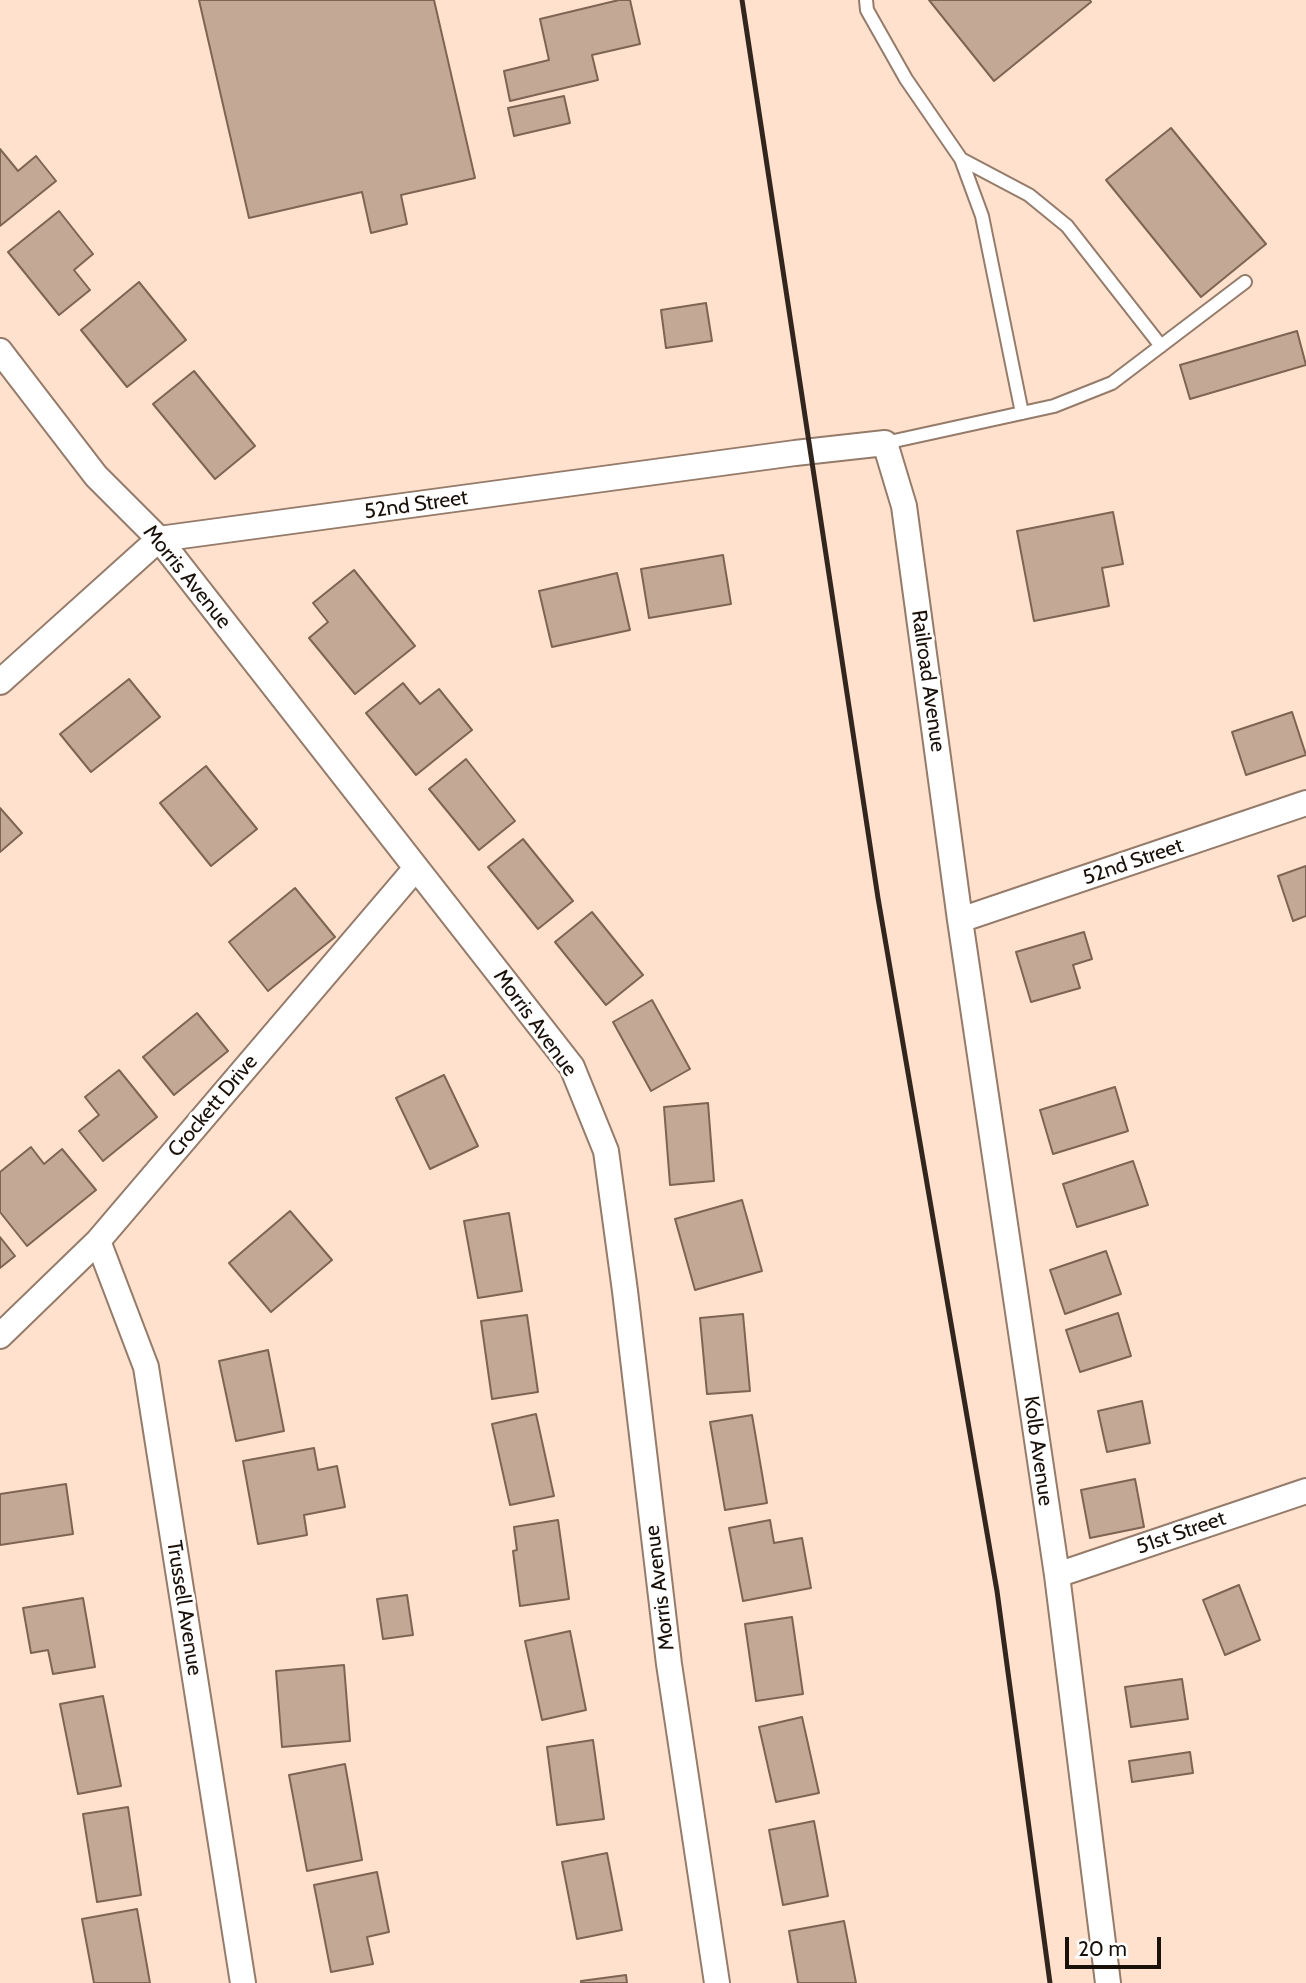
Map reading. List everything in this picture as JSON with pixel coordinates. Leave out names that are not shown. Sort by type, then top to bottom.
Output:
[{"type":"street","name":"Morris Avenue","points":[[0,351],[96,476],[159,539],[572,1067],[606,1151],[669,1664],[717,1983]]},
{"type":"street","name":"52nd Street","points":[[159,539],[885,443]]},
{"type":"street","name":"Railroad Avenue","points":[[885,443],[904,506],[960,920]]},
{"type":"street","points":[[0,682],[159,539]]},
{"type":"street","name":"52nd Street","points":[[960,920],[1306,803]]},
{"type":"street","name":"Crockett Drive","points":[[0,1336],[98,1241],[416,867]]},
{"type":"street","name":"Kolb Avenue","points":[[960,920],[1057,1575],[1108,1983]]},
{"type":"street","name":"Trussell Avenue","points":[[98,1241],[146,1367],[243,1983]]},
{"type":"street","name":"51st Street","points":[[1057,1575],[1306,1491]]},
{"type":"lane","points":[[866,0],[867,10],[906,79],[961,159],[982,216],[1023,413]]},
{"type":"lane","points":[[961,159],[1029,195],[1067,226],[1161,346]]},
{"type":"lane","points":[[885,443],[1054,406],[1112,383],[1245,282]]},
{"type":"building","points":[[199,0],[434,0],[475,178],[401,195],[407,224],[371,233],[362,192],[249,218]]},
{"type":"building","points":[[619,0],[630,0],[640,44],[592,55],[598,80],[510,101],[504,71],[549,60],[540,19]]},
{"type":"building","points":[[929,0],[1090,0],[1091,2],[994,81]]},
{"type":"building","points":[[564,96],[570,123],[514,136],[508,108]]},
{"type":"building","points":[[1171,128],[1266,244],[1201,297],[1106,180]]},
{"type":"building","points":[[0,149],[18,171],[36,156],[56,181],[0,226]]},
{"type":"building","points":[[59,211],[93,254],[74,270],[90,290],[59,315],[8,252]]},
{"type":"building","points":[[139,282],[186,340],[127,387],[81,330]]},
{"type":"building","points":[[706,303],[712,341],[666,348],[661,310]]},
{"type":"building","points":[[1297,331],[1306,365],[1190,399],[1180,365]]},
{"type":"building","points":[[194,371],[255,446],[215,479],[153,404]]},
{"type":"building","points":[[1113,512],[1123,564],[1102,568],[1109,606],[1034,621],[1017,531]]},
{"type":"building","points":[[723,555],[731,604],[649,618],[641,569]]},
{"type":"building","points":[[354,570],[415,646],[355,694],[309,638],[328,622],[313,603]]},
{"type":"building","points":[[617,573],[630,630],[552,647],[539,591]]},
{"type":"building","points":[[129,679],[160,717],[91,772],[60,734]]},
{"type":"building","points":[[403,683],[420,704],[439,689],[472,730],[416,775],[366,713]]},
{"type":"building","points":[[1292,712],[1306,755],[1246,775],[1232,732]]},
{"type":"building","points":[[466,759],[515,821],[479,850],[429,789]]},
{"type":"building","points":[[206,766],[257,829],[211,866],[160,803]]},
{"type":"building","points":[[0,808],[22,833],[0,852]]},
{"type":"building","points":[[523,839],[573,901],[538,929],[488,867]]},
{"type":"building","points":[[1306,866],[1306,916],[1293,921],[1278,876]]},
{"type":"building","points":[[295,888],[335,937],[268,991],[229,942]]},
{"type":"building","points":[[592,912],[643,975],[606,1005],[555,942]]},
{"type":"building","points":[[1084,932],[1092,959],[1073,965],[1080,988],[1031,1002],[1016,952]]},
{"type":"building","points":[[652,1000],[690,1069],[651,1091],[613,1022]]},
{"type":"building","points":[[197,1013],[228,1051],[174,1095],[143,1057]]},
{"type":"building","points":[[119,1070],[157,1117],[103,1161],[79,1131],[99,1115],[85,1097]]},
{"type":"building","points":[[444,1075],[478,1146],[430,1169],[396,1098]]},
{"type":"building","points":[[1115,1087],[1128,1131],[1053,1154],[1040,1110]]},
{"type":"building","points":[[708,1103],[714,1181],[670,1185],[664,1107]]},
{"type":"building","points":[[31,1147],[44,1164],[62,1149],[96,1190],[27,1246],[0,1212],[0,1172]]},
{"type":"building","points":[[1133,1161],[1148,1205],[1077,1227],[1063,1184]]},
{"type":"building","points":[[742,1200],[762,1271],[695,1290],[675,1219]]},
{"type":"building","points":[[290,1211],[332,1260],[271,1312],[229,1263]]},
{"type":"building","points":[[509,1213],[522,1291],[478,1298],[464,1221]]},
{"type":"building","points":[[0,1237],[15,1256],[0,1268]]},
{"type":"building","points":[[1106,1251],[1121,1294],[1065,1314],[1050,1270]]},
{"type":"building","points":[[1118,1313],[1131,1356],[1080,1372],[1066,1330]]},
{"type":"building","points":[[743,1314],[750,1391],[707,1394],[700,1318]]},
{"type":"building","points":[[527,1315],[538,1392],[492,1399],[481,1321]]},
{"type":"building","points":[[268,1350],[284,1431],[236,1441],[219,1361]]},
{"type":"building","points":[[1142,1401],[1150,1443],[1107,1452],[1098,1411]]},
{"type":"building","points":[[536,1414],[554,1496],[510,1505],[492,1424]]},
{"type":"building","points":[[752,1415],[767,1503],[725,1510],[710,1422]]},
{"type":"building","points":[[314,1448],[318,1470],[337,1466],[345,1507],[304,1515],[307,1535],[258,1544],[243,1461]]},
{"type":"building","points":[[1135,1479],[1144,1527],[1090,1538],[1081,1490]]},
{"type":"building","points":[[66,1484],[73,1534],[0,1545],[0,1494]]},
{"type":"building","points":[[558,1520],[569,1599],[520,1606],[513,1551],[517,1550],[514,1527]]},
{"type":"building","points":[[770,1520],[774,1543],[802,1538],[811,1588],[743,1601],[729,1528]]},
{"type":"building","points":[[1239,1585],[1260,1640],[1225,1655],[1203,1600]]},
{"type":"building","points":[[407,1595],[413,1635],[383,1639],[377,1599]]},
{"type":"building","points":[[83,1598],[95,1667],[53,1674],[48,1650],[31,1653],[23,1608]]},
{"type":"building","points":[[792,1617],[803,1694],[756,1701],[745,1624]]},
{"type":"building","points":[[570,1631],[586,1710],[542,1720],[525,1641]]},
{"type":"building","points":[[344,1665],[350,1741],[282,1747],[276,1671]]},
{"type":"building","points":[[1182,1679],[1188,1719],[1131,1727],[1125,1687]]},
{"type":"building","points":[[103,1696],[121,1786],[78,1794],[60,1704]]},
{"type":"building","points":[[802,1717],[819,1793],[776,1802],[759,1727]]},
{"type":"building","points":[[593,1740],[604,1819],[557,1825],[547,1747]]},
{"type":"building","points":[[1190,1752],[1193,1773],[1132,1782],[1129,1761]]},
{"type":"building","points":[[345,1764],[362,1860],[307,1871],[289,1775]]},
{"type":"building","points":[[128,1807],[141,1895],[97,1902],[83,1814]]},
{"type":"building","points":[[814,1821],[828,1896],[783,1905],[769,1830]]},
{"type":"building","points":[[607,1853],[622,1930],[577,1939],[562,1862]]},
{"type":"building","points":[[377,1872],[389,1932],[367,1937],[373,1964],[331,1972],[314,1885]]},
{"type":"building","points":[[137,1909],[150,1983],[94,1983],[82,1919]]},
{"type":"building","points":[[844,1921],[856,1983],[798,1983],[789,1931]]},
{"type":"building","points":[[626,1975],[627,1983],[581,1983],[581,1981]]},
{"type":"railway","points":[[742,0],[878,898],[997,1591],[1050,1983]]}]
